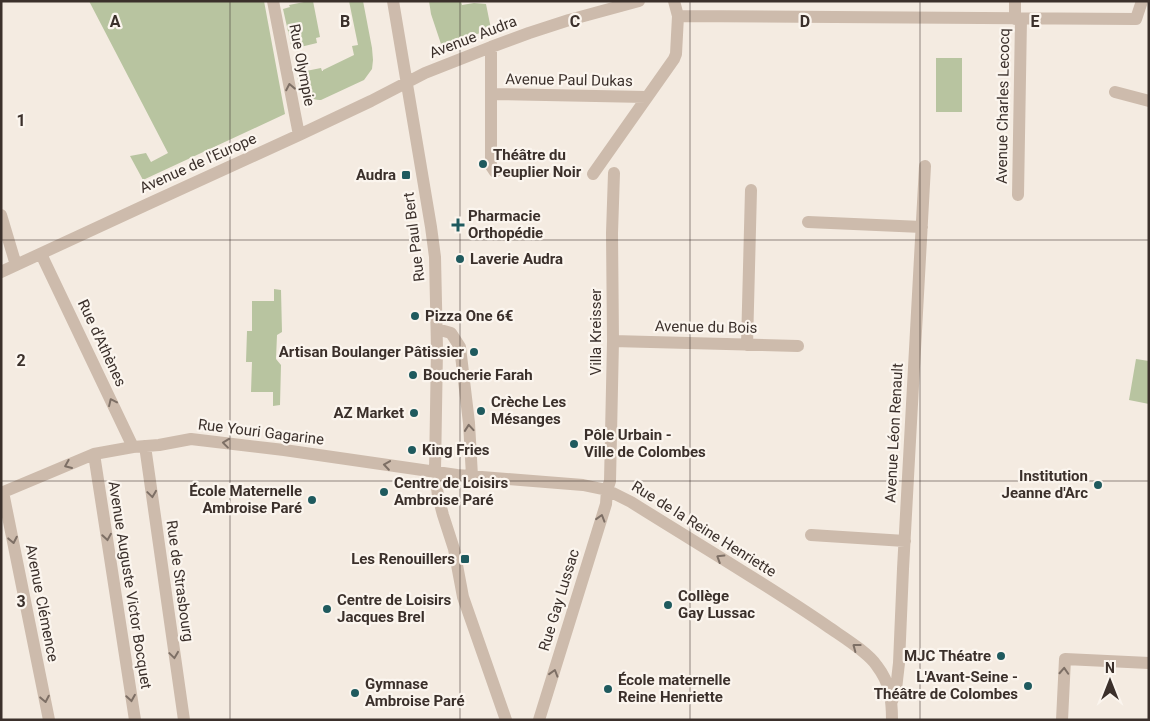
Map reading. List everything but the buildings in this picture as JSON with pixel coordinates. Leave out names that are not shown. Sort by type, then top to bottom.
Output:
[{"type":"street","name":"Rue Olympie","points":[[273,1],[299,135]]},
{"type":"street","name":"Rue Paul Bert","points":[[393,1],[435,257],[437,329],[436,471],[440,505],[451,540],[463,597],[506,720]]},
{"type":"street","name":"Avenue Audra","points":[[407,83],[425,73],[491,46],[569,20],[639,1]]},
{"type":"street","points":[[593,174],[676,54],[678,16],[674,1]]},
{"type":"street","name":"Avenue Charles Lecocq","points":[[1015,1],[1018,19],[1018,195]]},
{"type":"street","points":[[678,16],[1136,20],[1142,1]]},
{"type":"street","points":[[491,46],[491,166],[495,172]]},
{"type":"street","name":"Avenue de l'Europe","points":[[1,272],[299,135],[407,83]]},
{"type":"street","points":[[1115,92],[1149,101]]},
{"type":"street","name":"Avenue Paul Dukas","points":[[491,94],[646,97]]},
{"type":"street","name":"Avenue Léon Renault","points":[[892,700],[896,689],[898,663],[926,166]]},
{"type":"street","name":"Villa Kreisser","points":[[607,490],[610,481],[614,173]]},
{"type":"street","points":[[747,345],[751,190]]},
{"type":"street","points":[[1,215],[16,265]]},
{"type":"street","points":[[808,222],[922,227]]},
{"type":"street","name":"Rue d'Athènes","points":[[41,254],[139,446]]},
{"type":"street","points":[[437,329],[451,332],[460,347],[469,424],[472,476]]},
{"type":"street","name":"Avenue du Bois","points":[[613,342],[798,346]]},
{"type":"street","name":"Rue Youri Gagarine","points":[[2,492],[94,454],[191,439],[436,471]]},
{"type":"street","name":"Rue de Strasbourg","points":[[139,446],[184,720]]},
{"type":"street","name":"Avenue Auguste Victor Bocquet","points":[[94,454],[135,720]]},
{"type":"street","name":"Rue de la Reine Henriette","points":[[436,471],[451,474],[583,485],[607,490],[631,502],[800,608],[873,660],[888,686],[892,700],[892,720]]},
{"type":"street","name":"Rue Gay Lussac","points":[[540,720],[606,504],[607,490]]},
{"type":"street","name":"Avenue Clémence","points":[[2,492],[49,720]]},
{"type":"street","points":[[811,535],[904,541]]},
{"type":"street","points":[[878,667],[887,669],[894,666],[898,653]]},
{"type":"street","points":[[1062,720],[1065,659],[1149,663]]},
{"type":"green space","points":[[89,1],[264,1],[285,114],[143,180],[130,156],[146,153],[151,162],[168,153]]},
{"type":"green space","points":[[313,1],[320,37],[316,38],[317,43],[292,49],[283,9],[290,7],[289,5]]},
{"type":"green space","points":[[349,1],[363,1],[372,48],[372,69],[364,80],[321,100],[309,97],[301,90],[297,75],[301,74],[301,72],[321,68],[323,71],[354,55],[352,46],[358,45]]},
{"type":"green space","points":[[429,1],[461,1],[462,5],[486,4],[491,29],[442,47],[431,14]]},
{"type":"green space","points":[[936,58],[962,58],[962,112],[936,112]]},
{"type":"green space","points":[[274,289],[281,290],[282,332],[277,335],[276,359],[281,365],[280,405],[273,406],[273,392],[251,392],[252,362],[246,362],[247,331],[252,331],[252,301],[274,301]]},
{"type":"green space","points":[[1136,359],[1149,361],[1149,404],[1129,400]]},
{"type":"place","name":"Théâtre du Peuplier Noir","points":[[483,164]]},
{"type":"place","name":"Audra","points":[[406,175]]},
{"type":"place","name":"Pharmacie Orthopédie","points":[[458,225]]},
{"type":"place","name":"Laverie Audra","points":[[460,259]]},
{"type":"place","name":"Pizza One 6€","points":[[415,316]]},
{"type":"place","name":"Artisan Boulanger Pâtissier","points":[[474,352]]},
{"type":"place","name":"Boucherie Farah","points":[[413,375]]},
{"type":"place","name":"Crèche Les Mésanges","points":[[481,411]]},
{"type":"place","name":"AZ Market","points":[[414,413]]},
{"type":"place","name":"Pôle Urbain - Ville de Colombes","points":[[574,444]]},
{"type":"place","name":"King Fries","points":[[412,450]]},
{"type":"place","name":"Institution Jeanne d'Arc","points":[[1098,485]]},
{"type":"place","name":"Centre de Loisirs Ambroise Paré","points":[[384,492]]},
{"type":"place","name":"École Maternelle Ambroise Paré","points":[[312,500]]},
{"type":"place","name":"Les Renouillers","points":[[465,559]]},
{"type":"place","name":"Collège Gay Lussac","points":[[668,605]]},
{"type":"place","name":"Centre de Loisirs Jacques Brel","points":[[327,609]]},
{"type":"place","name":"MJC Théatre","points":[[1001,656]]},
{"type":"place","name":"L'Avant-Seine - Théâtre de Colombes","points":[[1028,686]]},
{"type":"place","name":"École maternelle Reine Henriette","points":[[608,689]]},
{"type":"place","name":"Gymnase Ambroise Paré","points":[[355,693]]}]
